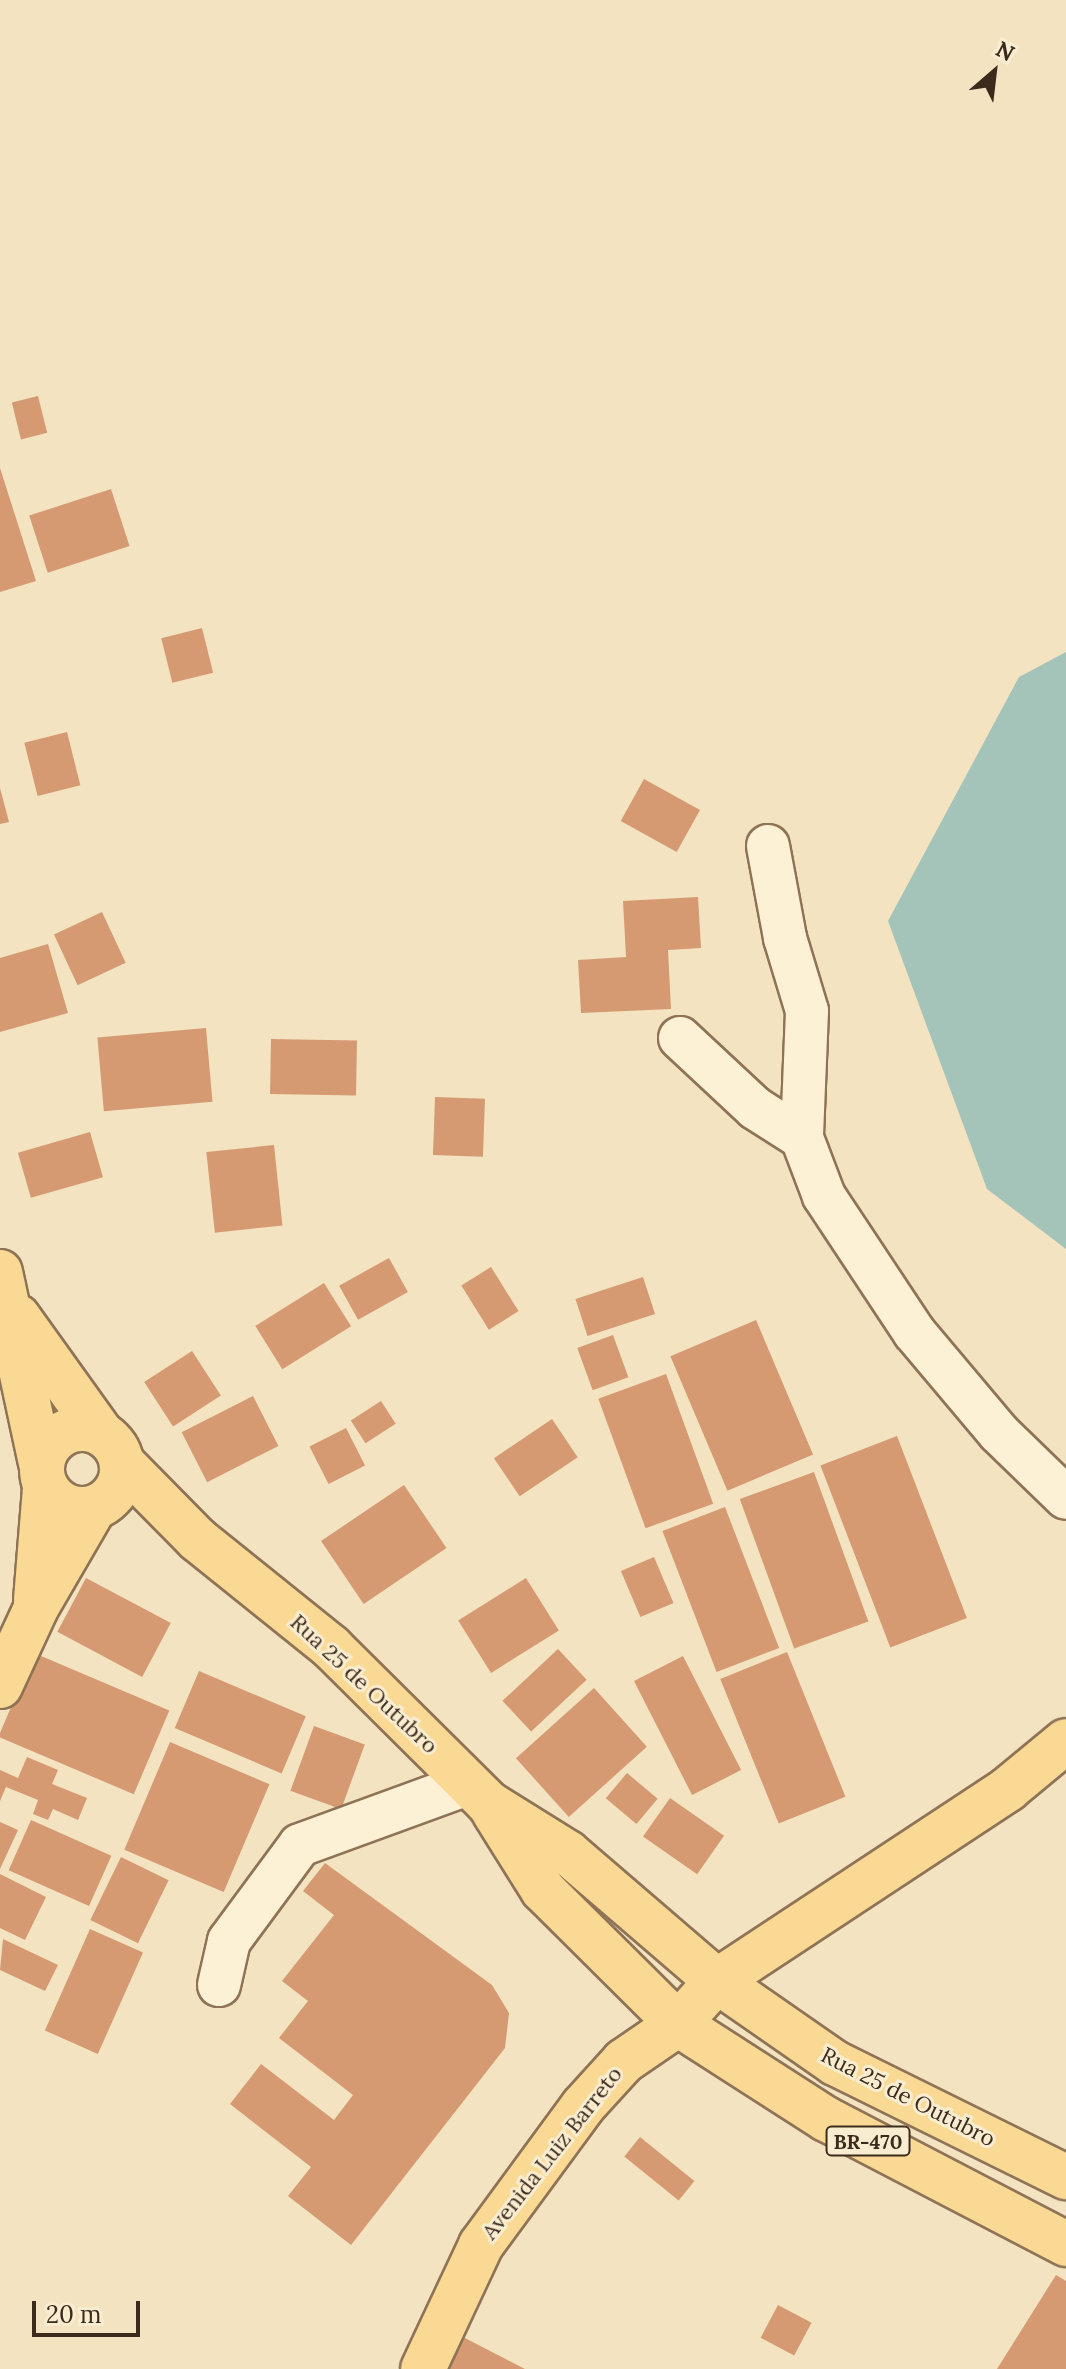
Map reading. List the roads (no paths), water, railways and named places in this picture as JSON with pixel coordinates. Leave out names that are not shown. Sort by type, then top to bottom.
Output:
[{"type":"main road","name":"Rua 25 de Outubro","points":[[4,1287],[112,1448],[198,1540],[331,1647],[478,1794],[568,1853],[717,1981],[835,2063],[1066,2177]]},
{"type":"main road","points":[[4,1287],[43,1475]]},
{"type":"main road","points":[[0,1686],[36,1608],[99,1506],[115,1493],[122,1479],[112,1448],[82,1428],[63,1433],[48,1445],[43,1475],[36,1608]]},
{"type":"main road","name":"Rua 25 de Outubro","points":[[43,1475],[53,1499],[65,1506],[99,1506],[198,1540]]},
{"type":"main road","name":"Avenida Luiz Barreto","points":[[423,2369],[481,2245],[583,2106],[624,2061],[678,2024],[717,1981],[1008,1789],[1066,1741]]},
{"type":"main road","points":[[1008,1789],[1066,1777]]},
{"type":"main road","points":[[478,1794],[543,1890],[678,2024]]},
{"type":"main road","name":"BR-470","points":[[678,2024],[826,2119],[1066,2244]]},
{"type":"lane","points":[[768,846],[785,938],[807,1011],[802,1138],[824,1196],[914,1332],[999,1433],[1066,1498]]},
{"type":"lane","points":[[680,1038],[755,1108],[802,1138]]},
{"type":"lane","points":[[219,1985],[229,1941],[300,1845],[478,1794]]},
{"type":"water","points":[[1066,652],[1066,1249],[987,1189],[888,921],[1019,677]]}]
